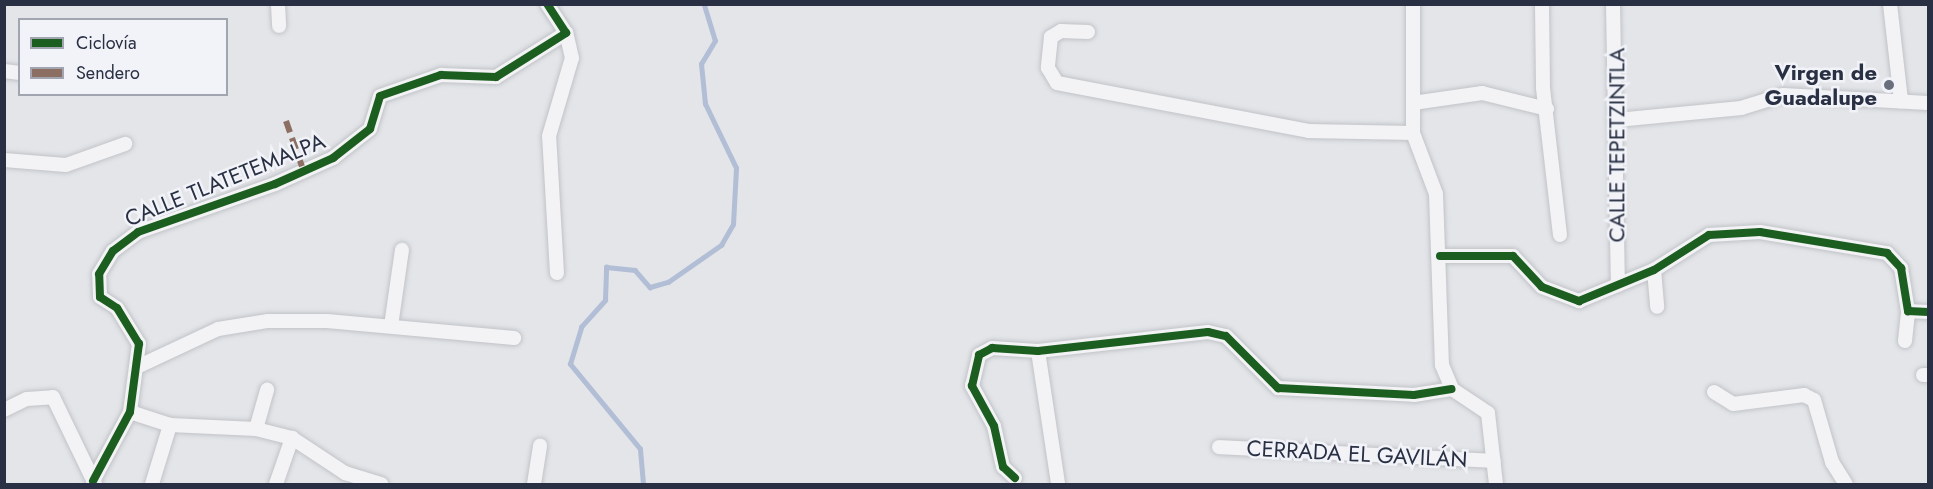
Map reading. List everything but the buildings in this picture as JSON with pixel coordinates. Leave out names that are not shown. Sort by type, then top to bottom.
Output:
[{"type":"street","points":[[278,4],[279,26]]},
{"type":"street","points":[[547,4],[566,33],[572,58],[549,136],[558,273]]},
{"type":"street","points":[[1413,4],[1413,133],[1436,194],[1440,256],[1438,337],[1452,389],[1488,414],[1496,484]]},
{"type":"street","points":[[1542,4],[1546,109],[1560,235]]},
{"type":"street","name":"CALLE TEPETZINTLA","points":[[1613,4],[1617,120],[1618,285]]},
{"type":"street","points":[[1890,4],[1901,101]]},
{"type":"street","points":[[1088,32],[1061,31],[1051,37],[1048,68],[1058,82],[1308,131],[1413,133]]},
{"type":"street","name":"CALLE TLATETEMALPA","points":[[94,483],[129,412],[137,367],[139,344],[129,322],[100,297],[98,285],[99,274],[123,240],[333,158],[370,129],[380,96],[441,75],[496,77],[566,33]]},
{"type":"street","points":[[1413,103],[1482,93],[1546,109]]},
{"type":"street","points":[[1617,120],[1741,108],[1784,95],[1929,103]]},
{"type":"street","points":[[4,160],[66,165],[125,144]]},
{"type":"street","points":[[1440,256],[1513,256],[1542,287],[1579,301],[1654,270],[1696,241],[1727,232],[1826,242],[1887,253],[1896,260],[1908,311],[1905,341]]},
{"type":"street","points":[[391,326],[402,250]]},
{"type":"street","points":[[1654,270],[1657,307]]},
{"type":"street","points":[[1908,311],[1929,312]]},
{"type":"street","points":[[137,367],[218,329],[268,321],[391,326],[513,338]]},
{"type":"street","points":[[1015,478],[1003,467],[994,426],[972,386],[984,350],[1038,351],[1208,332],[1227,336],[1278,388],[1414,395],[1452,389]]},
{"type":"street","points":[[1038,351],[1058,484]]},
{"type":"street","points":[[256,429],[267,390]]},
{"type":"street","points":[[1714,392],[1732,404],[1804,395],[1814,400],[1832,462],[1846,484]]},
{"type":"street","points":[[4,410],[27,399],[53,397],[94,483]]},
{"type":"street","points":[[129,412],[170,425],[256,429],[292,438],[345,473],[381,484]]},
{"type":"street","points":[[152,484],[170,425]]},
{"type":"street","points":[[276,484],[292,438]]},
{"type":"street","points":[[534,484],[540,445]]},
{"type":"street","name":"CERRADA EL GAVILÁN","points":[[1219,447],[1494,461]]},
{"type":"waterway","points":[[643,484],[640,449],[570,364],[581,327],[605,300],[606,267],[635,270],[650,287],[668,282],[721,245],[733,224],[736,168],[705,104],[701,64],[715,41],[704,4]]},
{"type":"marked path","points":[[286,121],[304,172]]},
{"type":"cycle path","points":[[93,481],[130,412],[139,344],[117,308],[100,297],[99,274],[113,251],[138,232],[275,184],[333,158],[370,129],[380,96],[441,75],[496,77],[566,33],[547,4]]},
{"type":"cycle path","points":[[1440,256],[1513,256],[1542,287],[1579,301],[1654,270],[1709,235],[1760,232],[1887,253],[1901,268],[1908,311],[1928,312]]},
{"type":"cycle path","points":[[1015,478],[1003,467],[994,426],[972,386],[979,355],[992,348],[1038,351],[1208,332],[1226,336],[1278,388],[1414,395],[1452,389]]},
{"type":"place","name":"Virgen de Guadalupe","points":[[1889,85]]}]
